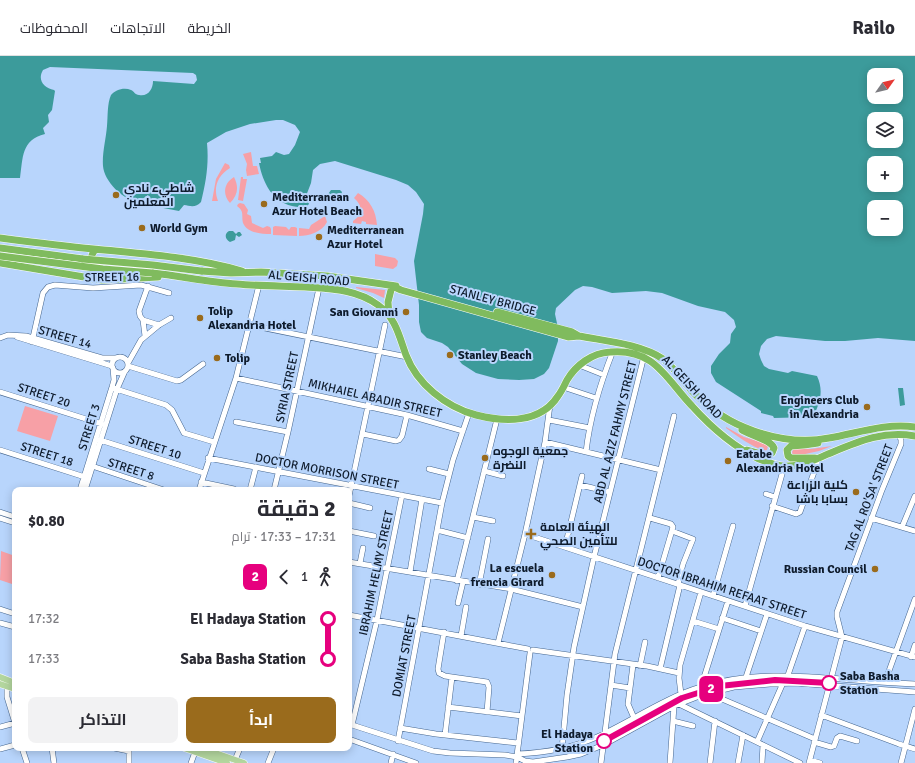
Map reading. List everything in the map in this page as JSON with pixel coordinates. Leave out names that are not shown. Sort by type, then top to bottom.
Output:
[{"type":"highway","points":[[0,238],[95,250],[155,255],[221,265],[248,272]]},
{"type":"highway","name":"AL GEISH ROAD","points":[[0,248],[83,259],[201,271],[327,276],[378,283],[401,288]]},
{"type":"highway","points":[[93,279],[90,272],[92,255],[95,250]]},
{"type":"highway","name":"AL GEISH ROAD","points":[[0,256],[236,284],[319,288],[354,292],[376,303],[389,314],[397,326],[407,357],[417,375],[432,391],[446,402],[469,413],[496,419],[513,420],[529,417],[540,412],[558,397],[571,374],[579,365],[598,354],[613,351],[624,351],[644,356],[653,362],[665,372],[684,397],[700,414],[741,449],[766,462],[784,466],[802,464],[862,441],[880,436],[899,434],[915,436]]},
{"type":"highway","points":[[0,263],[102,280],[174,276]]},
{"type":"highway","points":[[389,314],[388,302],[392,286]]},
{"type":"highway","name":"STANLEY BRIDGE","points":[[401,288],[568,337],[580,336]]},
{"type":"highway","name":"AL GEISH ROAD","points":[[580,336],[628,346],[656,355],[671,366],[699,398],[730,420],[754,431],[775,437],[802,440],[827,439],[876,427],[915,427]]},
{"type":"highway","points":[[730,420],[750,435],[771,443],[774,450],[771,454],[766,456],[755,451],[741,449]]},
{"type":"highway","points":[[819,458],[791,458],[788,456],[787,450],[791,446],[809,445],[827,439]]},
{"type":"main road","points":[[0,677],[12,682]]},
{"type":"main road","points":[[0,684],[12,688]]},
{"type":"main road","points":[[210,751],[244,763]]},
{"type":"main road","points":[[195,752],[227,763]]},
{"type":"street","name":"STREET 16","points":[[33,340],[43,293],[48,288],[55,285],[94,288],[133,285],[148,286],[169,293]]},
{"type":"street","points":[[200,487],[208,458],[224,419],[250,325],[259,285]]},
{"type":"street","points":[[145,336],[143,320],[139,311],[148,286]]},
{"type":"street","name":"SYRIA STREET","points":[[275,487],[319,288]]},
{"type":"street","name":"STREET 3","points":[[85,487],[86,477],[114,388],[127,367],[138,344],[145,336],[171,318]]},
{"type":"street","points":[[143,320],[159,325]]},
{"type":"street","points":[[250,325],[407,357]]},
{"type":"street","points":[[352,486],[367,406],[385,325]]},
{"type":"street","name":"STREET 14","points":[[0,338],[8,335],[18,335],[113,367],[120,372],[127,367],[123,357],[102,358],[33,340]]},
{"type":"street","points":[[586,452],[596,398],[613,351]]},
{"type":"street","name":"ABD AL AZIZ FAHMY STREET","points":[[562,749],[572,656],[594,557],[644,356]]},
{"type":"street","name":"STREET 3","points":[[114,388],[113,367],[115,358]]},
{"type":"street","points":[[127,367],[177,381],[181,380],[203,364]]},
{"type":"street","points":[[579,365],[604,375]]},
{"type":"street","name":"MIKHAIEL ABADIR STREET","points":[[236,378],[407,415],[463,431]]},
{"type":"street","points":[[563,387],[596,398]]},
{"type":"street","points":[[114,388],[166,405],[172,410],[184,433],[214,442]]},
{"type":"street","name":"STREET 20","points":[[0,392],[103,424]]},
{"type":"street","points":[[498,643],[525,534],[545,442],[550,405]]},
{"type":"street","name":"DOMIAT STREET","points":[[398,741],[420,628],[436,530],[449,474],[469,413]]},
{"type":"street","points":[[362,434],[396,441],[400,440],[407,415]]},
{"type":"street","points":[[601,763],[614,662],[640,550],[650,518],[660,470],[674,416]]},
{"type":"street","points":[[458,603],[460,581],[468,538],[496,419]]},
{"type":"street","points":[[548,420],[590,428]]},
{"type":"street","points":[[236,422],[288,432]]},
{"type":"street","name":"STREET 3","points":[[81,487],[92,466],[103,424]]},
{"type":"street","name":"TAG AL RO'SA' STREET","points":[[809,761],[842,637],[837,612],[871,518],[901,444],[899,434]]},
{"type":"street","name":"STREET 10","points":[[100,440],[204,473]]},
{"type":"street","points":[[545,442],[660,470]]},
{"type":"street","name":"STREET 18","points":[[0,450],[86,477]]},
{"type":"street","name":"DOCTOR MORRISON STREET","points":[[208,458],[442,503]]},
{"type":"street","points":[[772,506],[796,514],[800,512],[819,458]]},
{"type":"street","name":"STREET 8","points":[[92,466],[155,487]]},
{"type":"street","points":[[745,606],[784,466]]},
{"type":"street","points":[[251,487],[256,467]]},
{"type":"street","points":[[429,470],[449,474]]},
{"type":"street","points":[[484,471],[503,476]]},
{"type":"street","points":[[565,547],[582,476]]},
{"type":"street","points":[[201,482],[225,487]]},
{"type":"street","points":[[580,485],[610,492]]},
{"type":"street","points":[[766,494],[775,497]]},
{"type":"street","name":"IBRAHIM HELMY STREET","points":[[352,721],[377,620],[402,495]]},
{"type":"street","points":[[902,527],[915,496]]},
{"type":"street","points":[[410,572],[422,499]]},
{"type":"street","points":[[352,504],[370,508]]},
{"type":"street","points":[[1,515],[12,517]]},
{"type":"street","points":[[1,515],[12,521]]},
{"type":"street","points":[[473,517],[493,521]]},
{"type":"street","points":[[650,518],[671,524],[673,527],[658,578]]},
{"type":"street","points":[[871,518],[915,531]]},
{"type":"street","points":[[713,596],[733,526]]},
{"type":"street","points":[[436,530],[468,538]]},
{"type":"street","points":[[660,669],[683,564],[693,539],[672,531]]},
{"type":"street","points":[[352,532],[374,536]]},
{"type":"street","name":"DOCTOR IBRAHIM REFAAT STREET","points":[[525,534],[767,614],[913,657]]},
{"type":"street","points":[[479,585],[488,539]]},
{"type":"street","points":[[360,563],[363,548]]},
{"type":"street","points":[[352,562],[479,585],[511,589],[583,607]]},
{"type":"street","points":[[681,694],[679,672],[702,592]]},
{"type":"street","points":[[886,682],[895,652],[915,599]]},
{"type":"street","points":[[701,687],[728,601]]},
{"type":"street","points":[[461,636],[466,607]]},
{"type":"street","points":[[0,609],[12,613]]},
{"type":"street","points":[[746,677],[767,614]]},
{"type":"street","points":[[352,616],[444,632],[530,651],[647,666],[679,672]]},
{"type":"street","points":[[722,618],[761,631]]},
{"type":"street","points":[[693,621],[719,629]]},
{"type":"street","points":[[0,623],[12,626]]},
{"type":"street","points":[[788,675],[805,626]]},
{"type":"street","points":[[444,632],[438,671],[441,675],[488,682],[487,712]]},
{"type":"street","points":[[640,666],[645,642]]},
{"type":"street","points":[[913,657],[915,645]]},
{"type":"street","points":[[516,763],[530,651]]},
{"type":"street","points":[[633,665],[628,704],[634,718]]},
{"type":"street","points":[[352,725],[398,741],[442,753],[517,756],[562,749],[591,739],[681,694],[716,682],[746,677],[788,675],[915,684]]},
{"type":"street","points":[[445,735],[452,677]]},
{"type":"street","points":[[517,756],[525,761],[553,760],[581,754],[603,745],[677,705],[708,693],[740,686],[783,683],[915,692]]},
{"type":"street","points":[[757,742],[783,683]]},
{"type":"street","points":[[611,685],[630,688]]},
{"type":"street","points":[[7,686],[7,697],[12,713]]},
{"type":"street","points":[[708,693],[831,748],[840,736],[857,741]]},
{"type":"street","points":[[670,763],[673,720],[677,705]]},
{"type":"street","points":[[677,705],[715,721],[800,763]]},
{"type":"street","points":[[448,707],[522,716]]},
{"type":"street","points":[[901,763],[915,709]]},
{"type":"street","points":[[821,715],[915,748]]},
{"type":"street","points":[[673,720],[693,726]]},
{"type":"street","points":[[710,763],[715,721]]},
{"type":"street","points":[[0,727],[12,724]]},
{"type":"street","points":[[400,728],[445,735],[518,743]]},
{"type":"street","points":[[738,763],[742,735]]},
{"type":"street","points":[[352,739],[416,763]]},
{"type":"street","points":[[762,763],[763,745]]},
{"type":"street","points":[[0,749],[12,746]]},
{"type":"street","points":[[23,751],[26,763]]},
{"type":"street","points":[[52,751],[54,763]]},
{"type":"street","points":[[129,751],[129,763]]},
{"type":"street","points":[[235,760],[239,751]]},
{"type":"street","points":[[268,763],[273,751]]},
{"type":"street","points":[[191,763],[195,752]]},
{"type":"street","points":[[391,763],[393,754]]},
{"type":"street","points":[[809,761],[820,763]]},
{"type":"shaded area","points":[[0,56],[915,56],[915,341],[878,338],[825,341],[776,336],[767,339],[761,346],[759,354],[764,366],[769,369],[788,373],[792,371],[817,376],[821,392],[818,407],[813,417],[774,418],[773,416],[761,413],[761,411],[716,382],[711,373],[711,366],[719,354],[730,343],[731,334],[736,327],[734,320],[725,312],[698,306],[662,293],[646,291],[612,293],[583,286],[575,290],[556,308],[555,314],[558,328],[558,341],[549,368],[544,374],[534,379],[519,380],[498,379],[476,373],[462,364],[448,347],[442,343],[427,338],[421,332],[414,261],[424,204],[416,192],[408,185],[396,180],[335,161],[320,164],[313,170],[311,183],[306,196],[309,204],[307,206],[298,207],[285,204],[270,190],[263,177],[259,163],[261,163],[260,158],[272,156],[276,152],[284,155],[289,154],[295,145],[300,132],[295,125],[283,120],[250,124],[226,132],[207,143],[208,158],[206,180],[201,202],[197,205],[184,205],[179,211],[158,207],[148,195],[138,202],[126,198],[115,189],[107,178],[103,166],[108,106],[111,95],[117,90],[128,89],[138,95],[145,95],[151,89],[153,81],[194,84],[197,80],[196,75],[193,73],[50,67],[43,70],[41,74],[42,83],[55,91],[52,110],[48,115],[49,122],[43,128],[45,134],[37,137],[27,145],[23,157],[20,178],[0,178]]},
{"type":"shaded area","points":[[251,152],[253,166],[257,166],[259,174],[247,176],[247,164],[243,154]]},
{"type":"shaded area","points":[[225,163],[229,165],[230,168],[222,175],[217,183],[216,191],[218,201],[212,201],[216,179]]},
{"type":"shaded area","points":[[234,177],[237,184],[237,191],[235,197],[230,203],[227,200],[225,189],[228,182]]},
{"type":"shaded area","points":[[241,177],[243,177],[243,179],[247,179],[243,201],[238,200]]},
{"type":"shaded area","points":[[331,190],[340,190],[342,192],[341,195],[332,202],[326,197]]},
{"type":"shaded area","points":[[358,193],[372,206],[377,225],[366,224],[366,222],[362,221],[361,224],[353,223],[361,211],[357,201],[354,198]]},
{"type":"shaded area","points":[[240,203],[244,204],[248,210],[247,214],[251,216],[252,223],[263,228],[267,226],[270,227],[271,234],[251,231],[245,226],[243,223],[242,212],[237,206]]},
{"type":"shaded area","points":[[325,216],[327,222],[319,231],[299,236],[299,228],[309,229],[311,225]]},
{"type":"shaded area","points":[[273,227],[286,227],[289,230],[291,227],[295,227],[297,228],[297,236],[273,235]]},
{"type":"shaded area","points":[[229,231],[233,231],[236,234],[240,232],[242,235],[239,237],[236,235],[235,240],[230,242],[226,236]]},
{"type":"shaded area","points":[[375,254],[395,258],[398,261],[397,266],[393,269],[375,266]]},
{"type":"shaded area","points":[[356,288],[385,290],[384,298]]},
{"type":"shaded area","points":[[898,388],[903,388],[905,405],[900,406]]},
{"type":"shaded area","points":[[25,406],[58,416],[50,441],[17,431]]},
{"type":"shaded area","points":[[726,427],[744,437],[766,444],[768,446],[767,450],[764,451],[749,443]]},
{"type":"shaded area","points":[[832,446],[819,451],[796,456],[793,455],[792,452],[795,448],[811,449]]},
{"type":"shaded area","points":[[1,551],[12,555],[12,584],[0,580]]},
{"type":"tram line","name":"2","points":[[604,741],[682,698],[720,686],[775,680],[829,683]]},
{"type":"place","name":"شاطيء نادي المعلمين","points":[[116,195]]},
{"type":"place","name":"Mediterranean Azur Hotel Beach","points":[[264,204]]},
{"type":"place","name":"World Gym","points":[[142,228]]},
{"type":"place","name":"Mediterranean Azur Hotel","points":[[319,237]]},
{"type":"place","name":"San Giovanni","points":[[406,312]]},
{"type":"place","name":"Tolip Alexandria Hotel","points":[[200,318]]},
{"type":"place","name":"Stanley Beach","points":[[450,355]]},
{"type":"place","name":"Tolip","points":[[217,358]]},
{"type":"place","name":"Engineers Club in Alexandria","points":[[867,407]]},
{"type":"place","name":"جمعية الوجوه النضرة","points":[[485,458]]},
{"type":"place","name":"Eatabe Alexandria Hotel","points":[[728,461]]},
{"type":"place","name":"كلية الزراعة بسابا باشا","points":[[856,492]]},
{"type":"place","name":"الهيئة العامة للتأمين الصحي","points":[[531,534]]},
{"type":"place","name":"Russian Council","points":[[875,569]]},
{"type":"place","name":"La escuela frencia Girard","points":[[552,575]]},
{"type":"place","name":"Saba Basha Station","points":[[829,683]]},
{"type":"place","name":"El Hadaya Station","points":[[604,741]]}]
